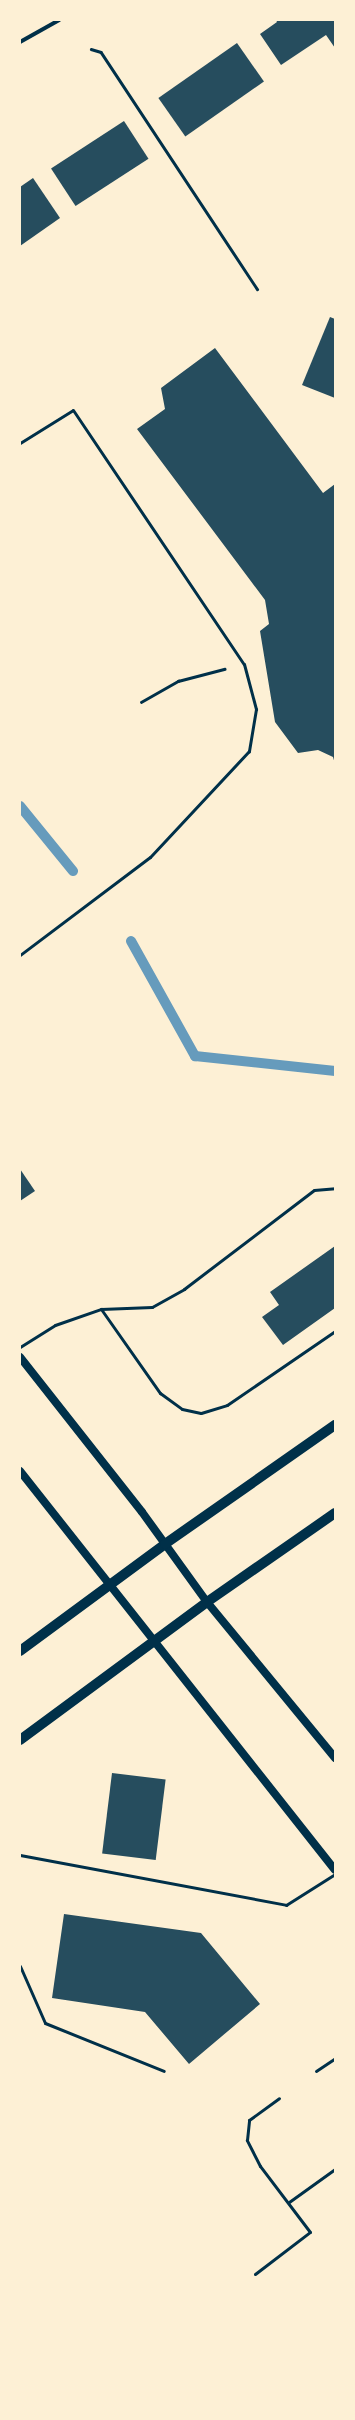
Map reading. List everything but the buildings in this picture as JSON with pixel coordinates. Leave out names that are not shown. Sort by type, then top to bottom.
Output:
[{"type":"main road","points":[[20,1357],[165,1544],[207,1602],[335,1758]]},
{"type":"main road","points":[[20,1651],[165,1544],[335,1425]]},
{"type":"main road","points":[[20,1471],[155,1640],[335,1870]]},
{"type":"main road","points":[[20,1740],[207,1602],[335,1513]]},
{"type":"street","points":[[20,42],[59,20]]},
{"type":"lane","points":[[20,443],[74,410],[244,664],[256,709],[249,751],[150,857],[20,955]]},
{"type":"lane","points":[[20,1347],[55,1325],[102,1309],[152,1307],[184,1290],[314,1190],[335,1188]]},
{"type":"lane","points":[[102,1309],[160,1393],[182,1409],[201,1413],[227,1405],[335,1331]]},
{"type":"lane","points":[[20,1854],[286,1905],[335,1874]]},
{"type":"lane","points":[[20,1966],[45,2023],[164,2072]]},
{"type":"lane","points":[[316,2071],[335,2058]]},
{"type":"lane","points":[[255,2274],[310,2232],[289,2202],[260,2166],[247,2140],[249,2120],[279,2098]]},
{"type":"lane","points":[[289,2202],[335,2169]]},
{"type":"path","points":[[91,49],[101,52],[257,289]]},
{"type":"path","points":[[141,702],[178,681],[244,664]]},
{"type":"waterway","points":[[20,806],[73,871]]},
{"type":"waterway","points":[[131,941],[195,1056],[335,1071]]}]
